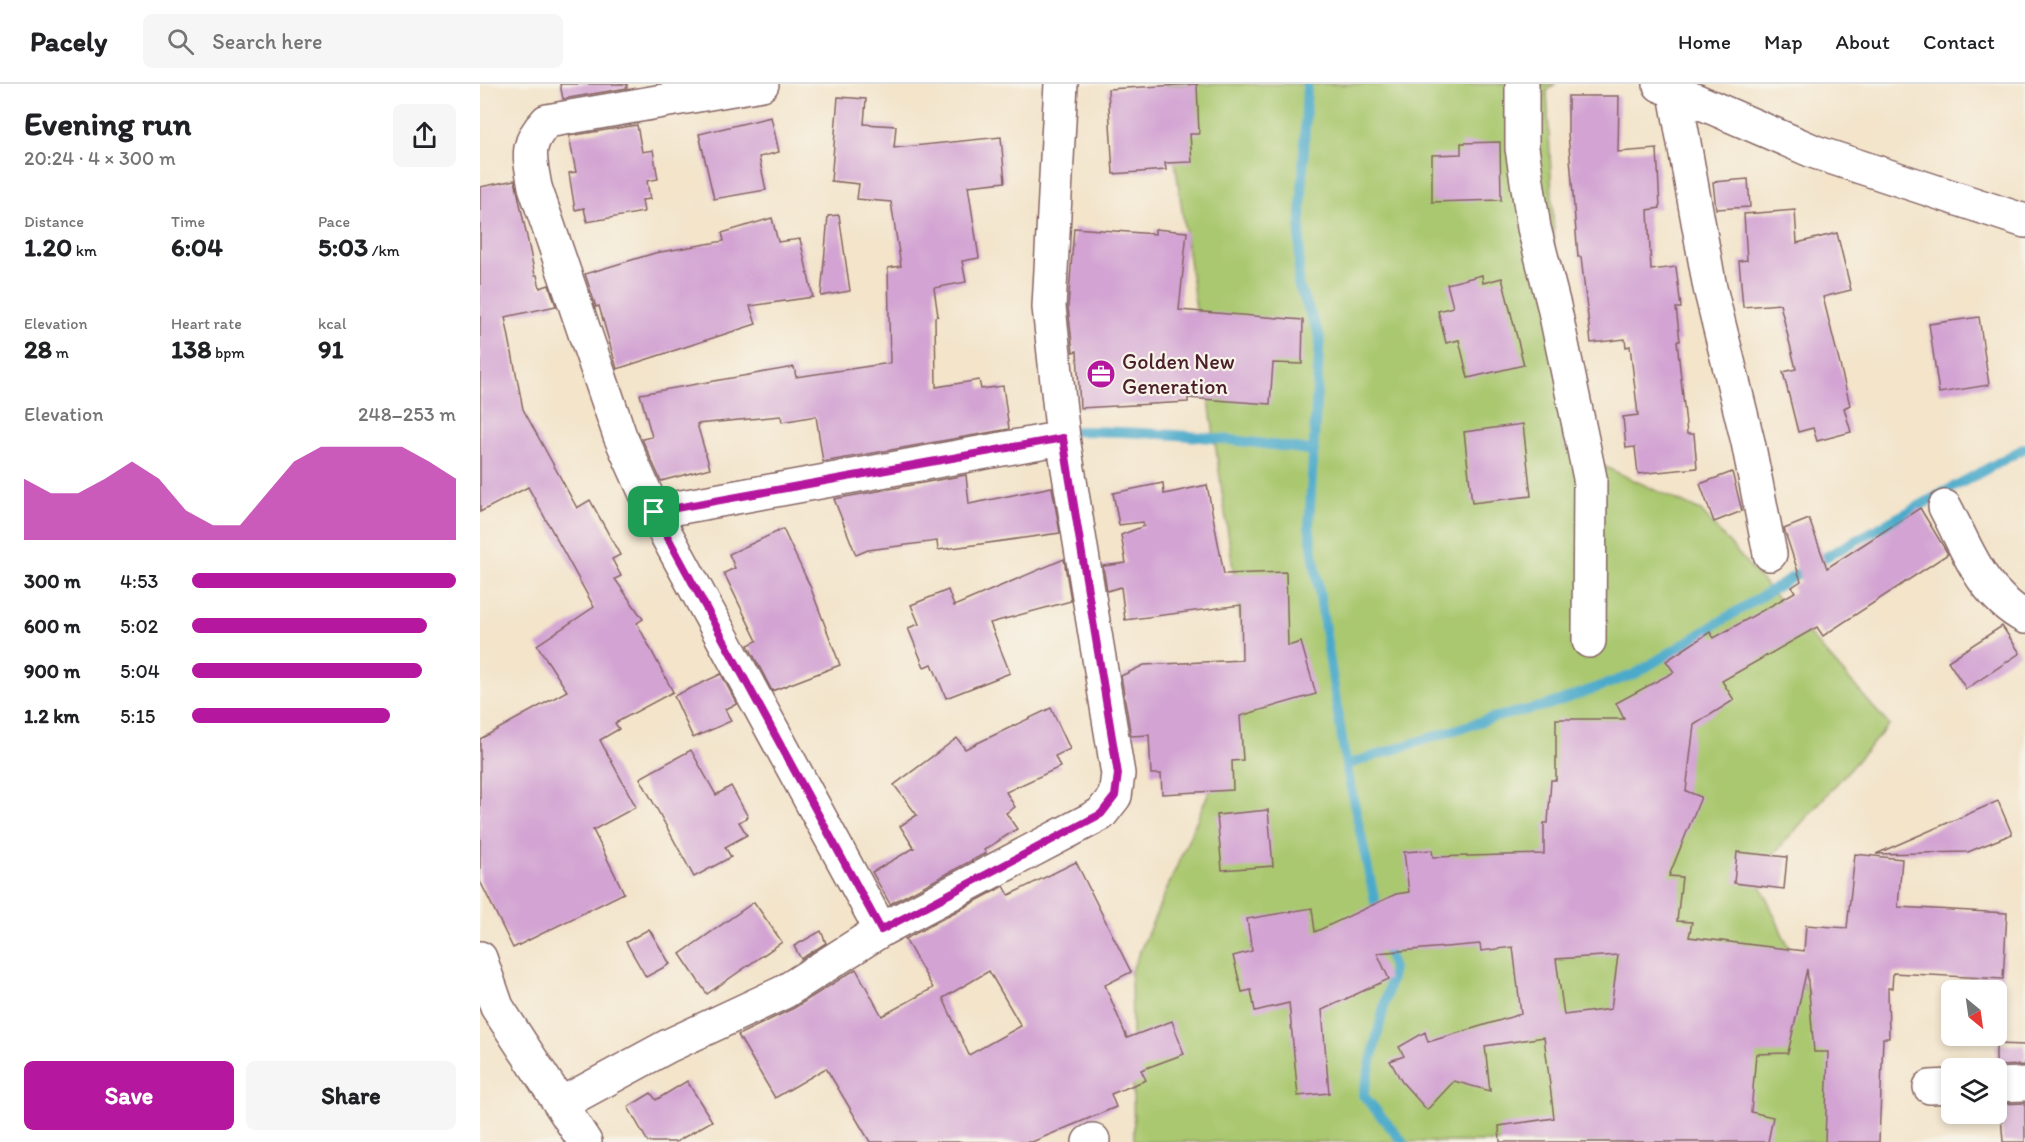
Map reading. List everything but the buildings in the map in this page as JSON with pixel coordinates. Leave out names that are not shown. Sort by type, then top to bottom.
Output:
[{"type":"street","points":[[762,84],[547,121],[537,132],[529,148],[535,187],[612,414],[654,512],[881,930]]},
{"type":"street","points":[[561,1104],[668,1046],[784,992],[881,930],[1101,814],[1115,796],[1118,774],[1063,438],[1049,307],[1061,84]]},
{"type":"street","points":[[1522,84],[1522,148],[1534,228],[1554,306],[1590,478],[1589,641]]},
{"type":"street","points":[[1667,88],[1815,152],[2025,222]]},
{"type":"street","points":[[1667,88],[1710,288],[1748,442],[1770,554]]},
{"type":"street","points":[[654,512],[1063,438]]},
{"type":"street","points":[[1945,507],[1988,588],[2002,603],[2025,617]]},
{"type":"street","points":[[480,958],[497,1007],[585,1142]]},
{"type":"street","points":[[2007,1085],[2025,1084]]},
{"type":"green space","points":[[1164,84],[1555,84],[1547,91],[1564,448],[1701,511],[1889,725],[1756,874],[1874,1142],[1134,1142],[1131,972],[1251,695]]},
{"type":"waterway","points":[[1307,84],[1298,284],[1320,337],[1309,526],[1346,765]]},
{"type":"waterway","points":[[1066,431],[1190,436],[1314,451]]},
{"type":"waterway","points":[[1378,916],[1346,765],[1492,718],[1548,705],[1635,674],[1822,559],[2025,448]]},
{"type":"waterway","points":[[1385,940],[1393,969],[1363,1095],[1403,1142]]},
{"type":"place","name":"Golden New Generation","points":[[1101,374]]},
{"type":"route","points":[[1063,438],[1118,774],[1115,796],[1101,814],[881,930],[654,512],[1063,438]]}]
